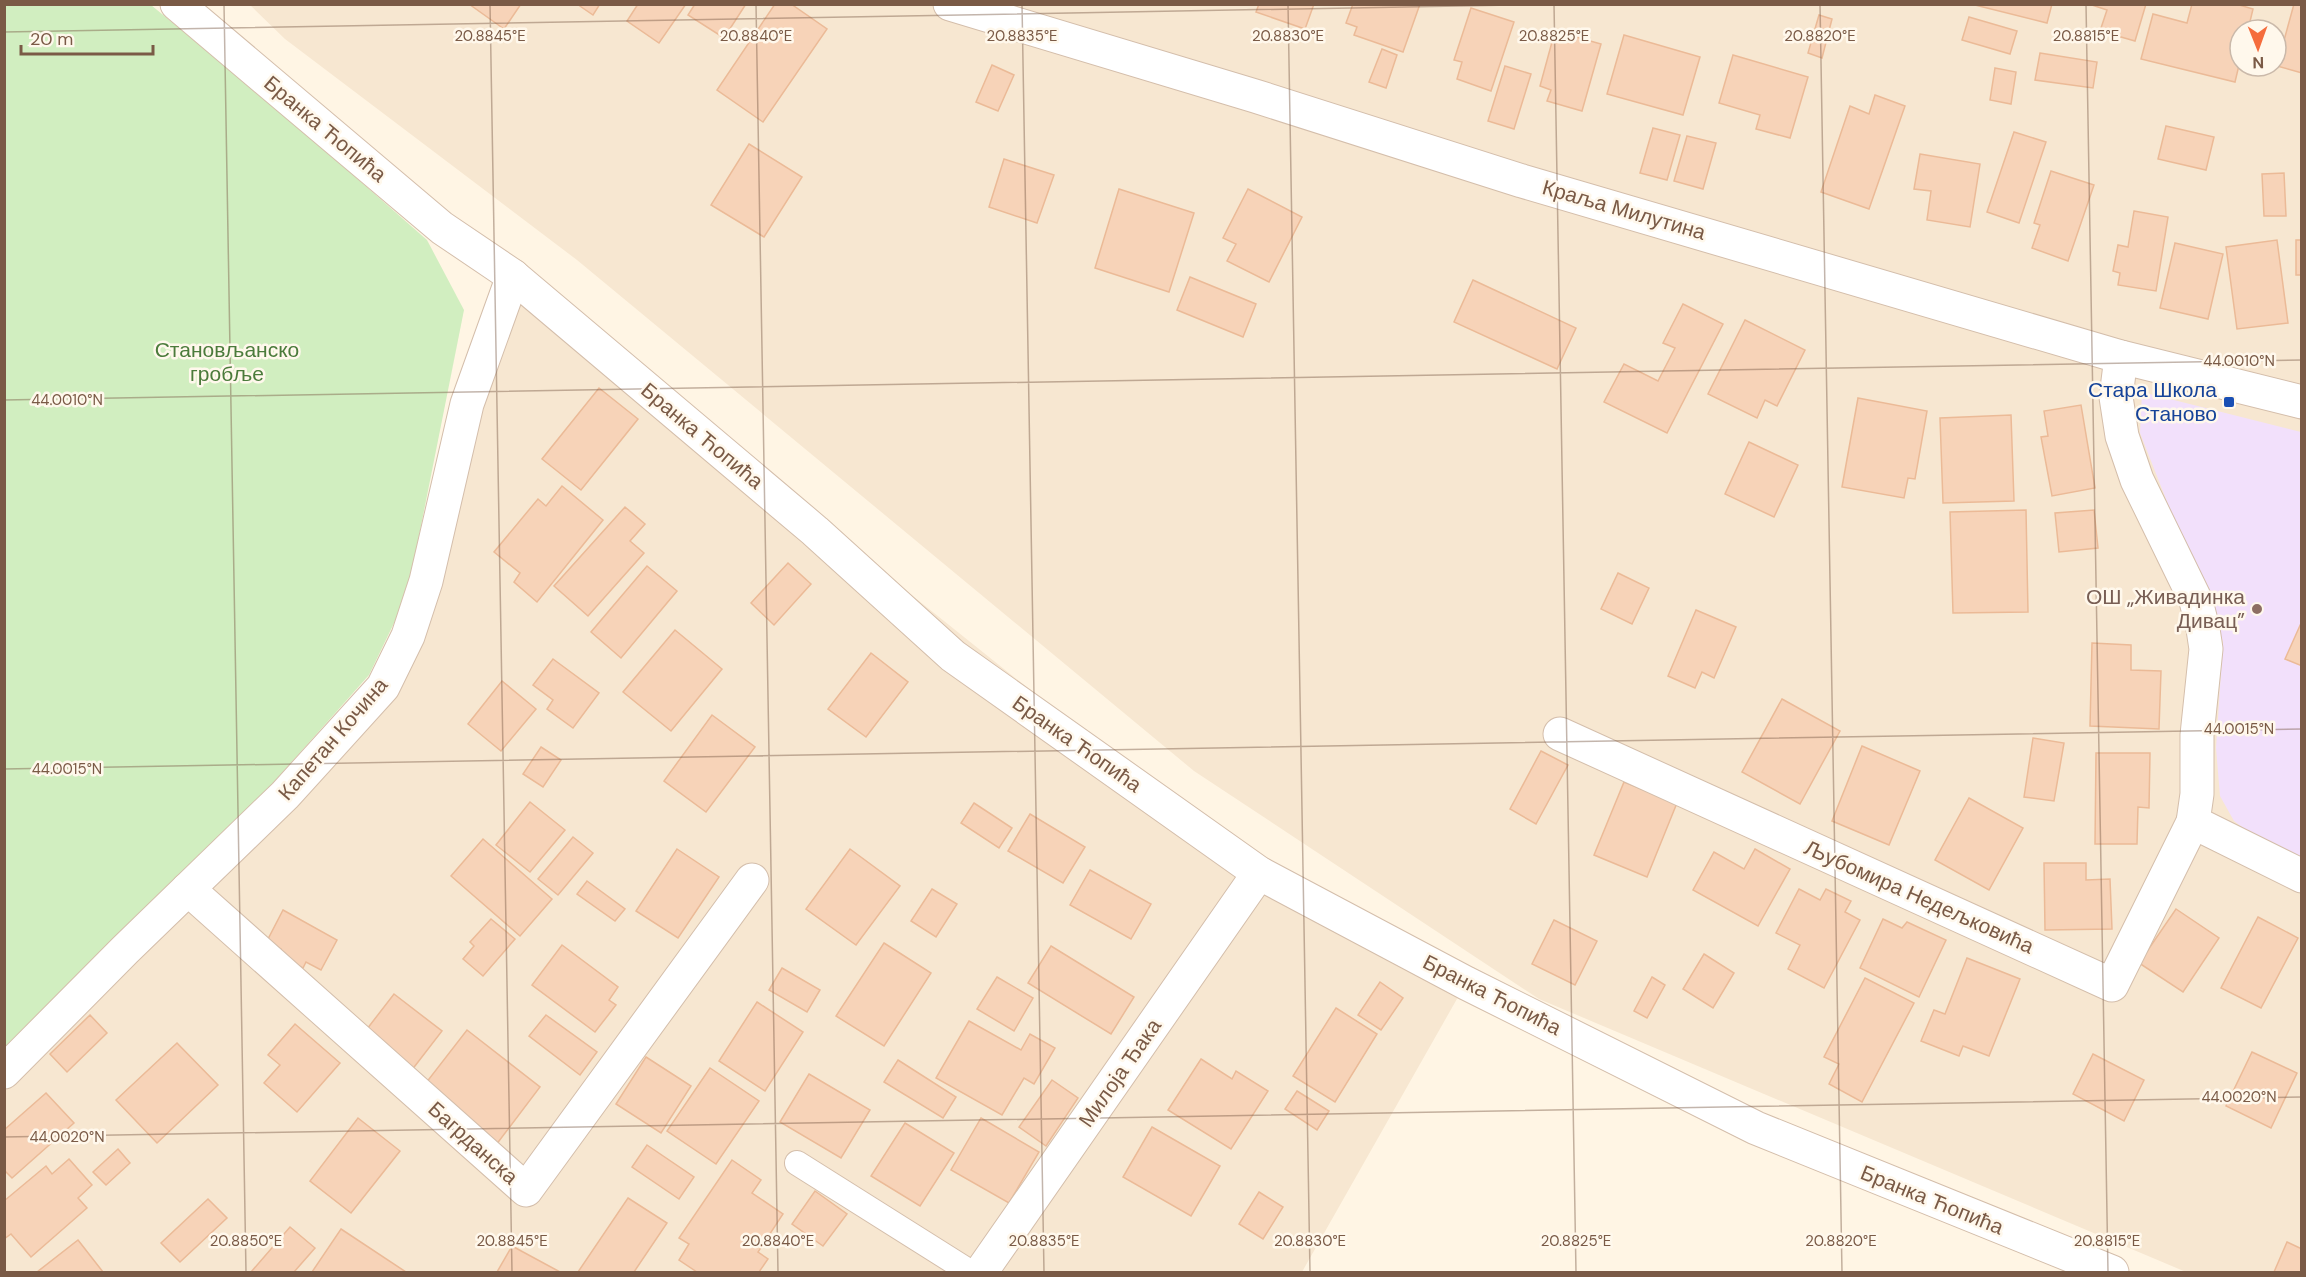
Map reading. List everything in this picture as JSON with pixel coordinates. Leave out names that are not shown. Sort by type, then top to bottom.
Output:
[{"type":"street","name":"Бранка Ћопића","points":[[177,4],[442,228],[513,276],[815,531],[953,656],[1259,873],[1466,982],[1756,1128],[2112,1272]]},
{"type":"street","name":"Краља Милутина","points":[[950,4],[1267,99],[1522,181],[2121,357],[2301,402]]},
{"type":"street","name":"Капетан Кочина","points":[[4,1072],[285,795],[383,687],[408,636],[426,582],[467,404],[513,276]]},
{"type":"street","name":"Љубомира Недељковића","points":[[1560,734],[2112,984],[2193,822],[2197,794],[2197,735],[2206,649],[2196,602],[2138,480],[2122,436],[2116,397],[2121,357]]},
{"type":"street","points":[[2193,822],[2301,876]]},
{"type":"street","name":"Милоја Ђака","points":[[981,1272],[1259,873]]},
{"type":"street","name":"Багрданска","points":[[188,889],[526,1190],[752,880]]},
{"type":"lane","points":[[797,1163],[970,1272]]},
{"type":"shaded area","points":[[250,5],[2301,5],[2301,1272],[2186,1272],[1539,999],[1194,771],[577,260],[285,39]]},
{"type":"shaded area","points":[[513,276],[1259,873],[1466,983],[1302,1272],[5,1272],[5,1073],[383,687]]},
{"type":"shaded area","name":"ОШ „Живадинка Дивац”","points":[[2142,392],[2301,432],[2301,863],[2269,847],[2234,821],[2220,796],[2216,748],[2223,642],[2202,576],[2175,522],[2140,433]]},
{"type":"green space","name":"Становљанско гробље","points":[[5,5],[151,5],[286,116],[427,240],[464,310],[407,596],[369,675],[248,811],[5,1060]]},
{"type":"building","points":[[469,4],[521,4],[504,29]]},
{"type":"building","points":[[577,4],[600,4],[593,15]]},
{"type":"building","points":[[638,4],[686,4],[659,43],[627,21]]},
{"type":"building","points":[[695,4],[746,4],[724,38],[688,15]]},
{"type":"building","points":[[775,4],[791,4],[827,29],[763,122],[717,90]]},
{"type":"building","points":[[1259,4],[1314,4],[1305,29],[1256,12]]},
{"type":"building","points":[[1353,4],[1420,4],[1403,52],[1354,35],[1357,27],[1346,23]]},
{"type":"building","points":[[1971,4],[2052,4],[2047,23]]},
{"type":"building","points":[[2089,4],[2146,4],[2135,41],[2100,31],[2107,10]]},
{"type":"building","points":[[2192,4],[2236,4],[2253,9],[2251,18],[2228,18],[2228,78],[2236,78],[2235,82],[2141,59],[2153,14],[2187,23]]},
{"type":"building","points":[[2294,4],[2302,4],[2302,73],[2288,69],[2288,26]]},
{"type":"building","points":[[1471,8],[1514,22],[1491,91],[1457,79],[1462,62],[1454,60]]},
{"type":"building","points":[[1819,15],[1832,19],[1822,58],[1808,53]]},
{"type":"building","points":[[1969,17],[2017,31],[2010,54],[1962,40]]},
{"type":"building","points":[[1555,31],[1601,44],[1582,111],[1547,101],[1551,90],[1540,86]]},
{"type":"building","points":[[1624,35],[1700,57],[1683,115],[1607,94]]},
{"type":"building","points":[[1382,49],[1397,55],[1386,88],[1369,82]]},
{"type":"building","points":[[2040,53],[2097,62],[2093,88],[2035,80]]},
{"type":"building","points":[[1733,55],[1808,77],[1790,138],[1756,129],[1760,115],[1719,103]]},
{"type":"building","points":[[992,65],[1014,75],[998,111],[976,102]]},
{"type":"building","points":[[1505,66],[1531,74],[1514,129],[1488,121]]},
{"type":"building","points":[[1995,68],[2016,72],[2011,104],[1990,100]]},
{"type":"building","points":[[1875,95],[1905,106],[1869,209],[1821,192],[1850,106],[1869,114]]},
{"type":"building","points":[[2166,126],[2214,137],[2206,170],[2158,159]]},
{"type":"building","points":[[1653,128],[1680,135],[1667,180],[1640,173]]},
{"type":"building","points":[[2014,132],[2046,142],[2019,223],[1987,212]]},
{"type":"building","points":[[1687,136],[1716,143],[1703,189],[1674,181]]},
{"type":"building","points":[[749,144],[802,177],[764,237],[711,205]]},
{"type":"building","points":[[1920,154],[1980,164],[1970,227],[1927,220],[1931,191],[1914,189]]},
{"type":"building","points":[[1004,159],[1054,175],[1037,223],[989,207]]},
{"type":"building","points":[[2051,171],[2094,185],[2068,261],[2032,248],[2040,225],[2034,223]]},
{"type":"building","points":[[2284,173],[2286,216],[2264,216],[2262,174]]},
{"type":"building","points":[[1119,189],[1194,213],[1169,292],[1095,268]]},
{"type":"building","points":[[1248,189],[1302,217],[1269,282],[1227,261],[1236,244],[1223,238]]},
{"type":"building","points":[[2134,211],[2168,217],[2156,291],[2118,285],[2120,273],[2113,271],[2118,245],[2128,247]]},
{"type":"building","points":[[2277,240],[2288,323],[2237,329],[2226,247]]},
{"type":"building","points":[[2296,240],[2302,240],[2302,275],[2296,275]]},
{"type":"building","points":[[2175,243],[2223,254],[2208,319],[2160,308]]},
{"type":"building","points":[[1190,277],[1256,304],[1243,337],[1177,310]]},
{"type":"building","points":[[1473,280],[1576,328],[1557,369],[1454,322]]},
{"type":"building","points":[[1683,304],[1723,324],[1667,433],[1604,402],[1624,364],[1658,381],[1675,348],[1663,343]]},
{"type":"building","points":[[1745,320],[1805,350],[1777,406],[1765,400],[1757,418],[1708,394]]},
{"type":"building","points":[[599,388],[638,419],[581,490],[542,459]]},
{"type":"building","points":[[1858,398],[1927,411],[1915,479],[1908,478],[1904,498],[1842,487]]},
{"type":"building","points":[[2081,405],[2095,488],[2052,496],[2041,437],[2048,436],[2044,411]]},
{"type":"building","points":[[2011,415],[2014,501],[1943,503],[1940,418]]},
{"type":"building","points":[[1749,442],[1798,465],[1774,517],[1725,494]]},
{"type":"building","points":[[562,486],[603,520],[537,602],[514,582],[520,573],[494,552],[538,499],[546,506]]},
{"type":"building","points":[[625,507],[645,524],[630,541],[644,553],[588,616],[554,586]]},
{"type":"building","points":[[2026,510],[2028,612],[1953,613],[1950,512]]},
{"type":"building","points":[[2094,510],[2098,548],[2059,552],[2055,513]]},
{"type":"building","points":[[788,563],[811,584],[774,625],[751,603]]},
{"type":"building","points":[[647,566],[677,591],[621,658],[591,632]]},
{"type":"building","points":[[1618,573],[1649,588],[1632,624],[1601,609]]},
{"type":"building","points":[[1696,610],[1736,627],[1714,678],[1702,672],[1695,688],[1668,676]]},
{"type":"building","points":[[2302,621],[2302,666],[2285,659]]},
{"type":"building","points":[[675,630],[722,669],[671,731],[623,692]]},
{"type":"building","points":[[2092,643],[2131,645],[2131,670],[2161,671],[2159,729],[2090,726]]},
{"type":"building","points":[[871,653],[908,682],[866,737],[828,709]]},
{"type":"building","points":[[553,659],[599,693],[573,728],[547,709],[553,700],[533,685]]},
{"type":"building","points":[[502,681],[536,709],[501,751],[468,724]]},
{"type":"building","points":[[1782,699],[1840,731],[1800,804],[1742,772]]},
{"type":"building","points":[[712,715],[755,747],[706,812],[664,781]]},
{"type":"building","points":[[2033,738],[2064,743],[2054,801],[2024,797]]},
{"type":"building","points":[[1862,746],[1920,771],[1889,845],[1832,821]]},
{"type":"building","points":[[541,747],[561,760],[543,787],[523,774]]},
{"type":"building","points":[[1541,751],[1568,765],[1536,824],[1510,809]]},
{"type":"building","points":[[2096,753],[2150,753],[2149,808],[2138,807],[2137,844],[2095,844]]},
{"type":"building","points":[[1624,782],[1677,803],[1647,877],[1594,855]]},
{"type":"building","points":[[1969,798],[2023,828],[1989,890],[1935,860]]},
{"type":"building","points":[[530,802],[565,830],[530,872],[496,845]]},
{"type":"building","points":[[974,803],[1012,828],[999,848],[961,823]]},
{"type":"building","points":[[1030,814],[1085,847],[1063,883],[1008,851]]},
{"type":"building","points":[[573,837],[593,853],[558,895],[538,879]]},
{"type":"building","points":[[483,839],[552,899],[520,936],[451,876]]},
{"type":"building","points":[[677,849],[719,877],[678,938],[636,911]]},
{"type":"building","points":[[850,849],[900,886],[856,945],[806,909]]},
{"type":"building","points":[[1755,849],[1790,869],[1758,926],[1693,890],[1714,852],[1744,869]]},
{"type":"building","points":[[2044,863],[2086,863],[2086,880],[2110,879],[2112,929],[2045,930]]},
{"type":"building","points":[[1090,870],[1151,904],[1131,939],[1070,905]]},
{"type":"building","points":[[587,881],[625,909],[615,921],[577,894]]},
{"type":"building","points":[[932,889],[957,904],[936,937],[911,921]]},
{"type":"building","points":[[1799,889],[1820,900],[1826,889],[1851,901],[1845,912],[1860,920],[1824,988],[1788,969],[1800,945],[1776,933]]},
{"type":"building","points":[[2176,909],[2219,938],[2183,992],[2139,963]]},
{"type":"building","points":[[283,910],[337,940],[321,970],[306,962],[303,968],[278,955],[281,949],[267,941]]},
{"type":"building","points":[[2258,917],[2298,938],[2261,1008],[2221,988]]},
{"type":"building","points":[[491,919],[515,939],[483,976],[463,959],[474,946],[470,942]]},
{"type":"building","points":[[1883,919],[1902,928],[1907,922],[1946,940],[1919,997],[1860,968]]},
{"type":"building","points":[[1554,920],[1597,941],[1575,985],[1532,964]]},
{"type":"building","points":[[884,943],[931,973],[884,1046],[836,1016]]},
{"type":"building","points":[[562,945],[618,987],[609,1000],[616,1005],[595,1032],[532,985]]},
{"type":"building","points":[[1051,946],[1134,997],[1111,1034],[1028,983]]},
{"type":"building","points":[[1704,954],[1734,973],[1713,1008],[1683,989]]},
{"type":"building","points":[[1967,958],[2020,979],[1989,1056],[1963,1046],[1959,1056],[1921,1041],[1934,1010],[1945,1014]]},
{"type":"building","points":[[782,968],[820,990],[807,1012],[769,990]]},
{"type":"building","points":[[997,977],[1033,998],[1014,1031],[977,1009]]},
{"type":"building","points":[[1652,977],[1665,985],[1647,1018],[1634,1011]]},
{"type":"building","points":[[1865,978],[1914,1003],[1862,1102],[1829,1084],[1839,1064],[1824,1057]]},
{"type":"building","points":[[1380,982],[1403,998],[1381,1030],[1358,1015]]},
{"type":"building","points":[[394,994],[442,1031],[408,1075],[367,1029]]},
{"type":"building","points":[[757,1002],[803,1032],[765,1091],[719,1061]]},
{"type":"building","points":[[1336,1008],[1377,1034],[1335,1102],[1293,1076]]},
{"type":"building","points":[[90,1015],[107,1033],[67,1072],[50,1054]]},
{"type":"building","points":[[546,1015],[597,1052],[580,1075],[529,1036]]},
{"type":"building","points":[[969,1021],[1021,1050],[1030,1034],[1055,1048],[1034,1084],[1024,1078],[1002,1115],[936,1078]]},
{"type":"building","points":[[295,1024],[340,1063],[297,1112],[264,1083],[280,1065],[268,1055]]},
{"type":"building","points":[[467,1030],[540,1087],[496,1145],[422,1088]]},
{"type":"building","points":[[177,1043],[218,1085],[157,1143],[116,1100]]},
{"type":"building","points":[[2252,1052],[2297,1073],[2271,1128],[2226,1106]]},
{"type":"building","points":[[2093,1054],[2144,1080],[2124,1121],[2073,1094]]},
{"type":"building","points":[[646,1057],[691,1086],[661,1133],[616,1104]]},
{"type":"building","points":[[1201,1059],[1232,1079],[1236,1071],[1268,1091],[1231,1149],[1168,1110]]},
{"type":"building","points":[[898,1060],[956,1097],[943,1118],[884,1082]]},
{"type":"building","points":[[710,1068],[759,1101],[716,1164],[667,1131]]},
{"type":"building","points":[[809,1074],[870,1110],[841,1158],[780,1122]]},
{"type":"building","points":[[1052,1080],[1078,1098],[1046,1146],[1019,1127]]},
{"type":"building","points":[[1297,1091],[1329,1111],[1317,1130],[1285,1109]]},
{"type":"building","points":[[46,1093],[74,1123],[12,1178],[4,1170],[4,1130]]},
{"type":"building","points":[[358,1118],[400,1151],[351,1213],[310,1181]]},
{"type":"building","points":[[981,1118],[1039,1152],[1009,1203],[951,1170]]},
{"type":"building","points":[[905,1123],[954,1153],[920,1206],[871,1176]]},
{"type":"building","points":[[1152,1127],[1220,1166],[1191,1216],[1123,1177]]},
{"type":"building","points":[[647,1145],[694,1177],[679,1199],[632,1167]]},
{"type":"building","points":[[118,1149],[130,1163],[106,1185],[93,1172]]},
{"type":"building","points":[[69,1159],[92,1185],[78,1198],[87,1208],[31,1257],[11,1234],[4,1239],[4,1201],[46,1166],[52,1174]]},
{"type":"building","points":[[732,1160],[761,1180],[752,1193],[783,1214],[758,1252],[768,1259],[759,1272],[697,1272],[679,1260],[689,1244],[679,1238]]},
{"type":"building","points":[[815,1191],[847,1214],[823,1246],[792,1224]]},
{"type":"building","points":[[1259,1192],[1283,1207],[1263,1239],[1239,1224]]},
{"type":"building","points":[[628,1198],[667,1223],[634,1272],[578,1272]]},
{"type":"building","points":[[208,1199],[227,1218],[180,1262],[161,1243]]},
{"type":"building","points":[[290,1227],[315,1248],[294,1272],[251,1272]]},
{"type":"building","points":[[341,1229],[406,1272],[312,1272]]},
{"type":"building","points":[[78,1240],[103,1272],[37,1272]]},
{"type":"building","points":[[2287,1242],[2302,1249],[2302,1272],[2274,1272]]},
{"type":"building","points":[[512,1246],[560,1272],[497,1272]]},
{"type":"place","name":"Стара Школа Станово","points":[[2229,402]]},
{"type":"place","name":"ОШ „Живадинка Дивац”","points":[[2257,609]]}]
